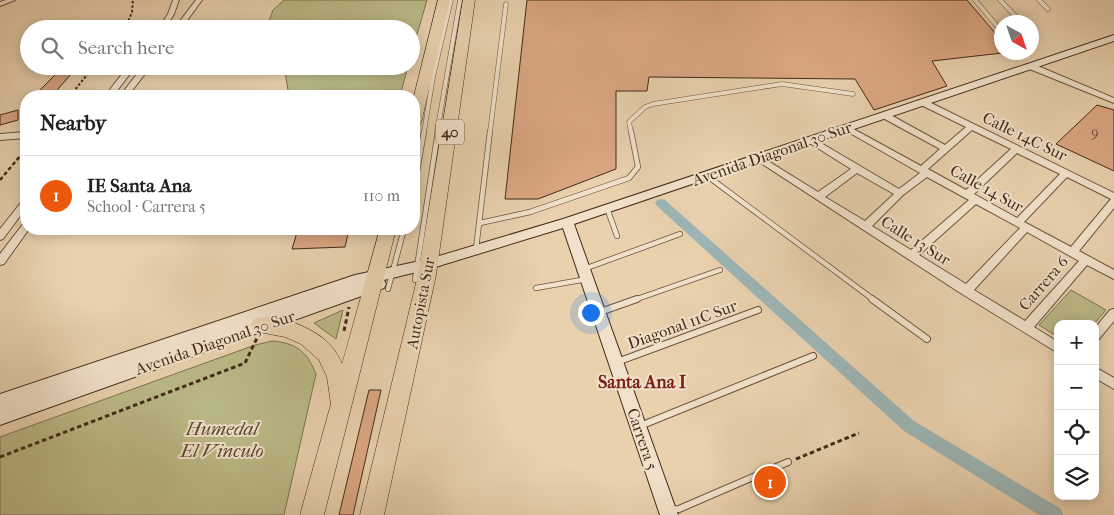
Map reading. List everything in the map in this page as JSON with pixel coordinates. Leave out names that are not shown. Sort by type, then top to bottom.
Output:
[{"type":"highway","name":"40","points":[[420,98],[444,0]]},
{"type":"highway","name":"Autopista Sur","points":[[372,515],[416,332],[419,270],[469,0]]},
{"type":"highway","points":[[312,515],[341,408],[384,280],[388,235]]},
{"type":"highway","points":[[261,333],[279,327],[309,339],[321,349],[330,361],[336,376],[341,408]]},
{"type":"street","points":[[0,4],[12,0]]},
{"type":"street","points":[[167,20],[176,0]]},
{"type":"street","points":[[184,20],[199,0]]},
{"type":"street","name":"Avenida Diagonal 30 Sur","points":[[0,418],[261,333],[384,280],[567,222],[1114,38]]},
{"type":"street","points":[[1102,42],[1114,47]]},
{"type":"street","points":[[1030,66],[1114,101]]},
{"type":"street","points":[[114,90],[125,75]]},
{"type":"street","points":[[129,90],[140,75]]},
{"type":"street","name":"Calle 14C Sur","points":[[922,102],[1114,197]]},
{"type":"street","points":[[884,115],[946,149]]},
{"type":"street","points":[[865,227],[971,126]]},
{"type":"street","name":"Calle 14 Sur","points":[[844,128],[1114,275]]},
{"type":"street","points":[[0,137],[20,135]]},
{"type":"street","points":[[810,140],[900,193]]},
{"type":"street","points":[[911,256],[971,197],[1016,148]]},
{"type":"street","name":"Calle 13 Sur","points":[[757,158],[1054,346]]},
{"type":"street","points":[[818,197],[857,169]]},
{"type":"street","points":[[966,291],[1066,173]]},
{"type":"street","name":"Carrera 6","points":[[1073,252],[1114,202]]},
{"type":"street","points":[[0,236],[20,210]]},
{"type":"street","name":"Carrera 5","points":[[567,222],[668,512]]},
{"type":"street","points":[[0,261],[20,234]]},
{"type":"street","name":"Carrera 6","points":[[1026,328],[1086,260]]},
{"type":"street","name":"Avenida Diagonal 30 Sur","points":[[0,402],[355,281],[384,280]]},
{"type":"street","points":[[1099,331],[1114,313]]},
{"type":"street","points":[[1099,375],[1114,384]]},
{"type":"lane","points":[[420,154],[433,77],[451,0]]},
{"type":"lane","points":[[419,270],[446,75],[460,0]]},
{"type":"lane","points":[[975,0],[994,23]]},
{"type":"lane","points":[[1000,0],[1014,15]]},
{"type":"lane","points":[[1039,0],[1048,9]]},
{"type":"lane","points":[[476,250],[506,4]]},
{"type":"lane","points":[[480,223],[530,212],[629,178],[638,167],[629,122],[645,108],[653,104],[782,84],[853,94]]},
{"type":"lane","points":[[706,175],[927,339]]},
{"type":"lane","points":[[607,208],[618,236]]},
{"type":"lane","points":[[536,288],[586,274],[680,234]]},
{"type":"lane","points":[[384,280],[402,235]]},
{"type":"lane","points":[[599,312],[720,270]]},
{"type":"lane","name":"Diagonal 11C Sur","points":[[616,362],[758,310]]},
{"type":"lane","points":[[638,427],[813,356]]},
{"type":"lane","points":[[668,512],[788,462]]},
{"type":"path","points":[[129,20],[132,12],[133,0]]},
{"type":"path","points":[[75,90],[87,75]]},
{"type":"path","points":[[0,180],[20,157]]},
{"type":"path","points":[[248,341],[261,333]]},
{"type":"path","points":[[0,457],[244,363],[261,333]]},
{"type":"path","points":[[788,462],[859,432]]},
{"type":"green space","points":[[284,0],[427,0],[420,24],[420,20],[269,20],[273,10]]},
{"type":"green space","points":[[286,75],[406,75],[402,90],[288,90]]},
{"type":"green space","points":[[1071,290],[1106,310],[1097,320],[1054,320],[1054,334],[1039,325]]},
{"type":"green space","points":[[343,310],[336,339],[314,323]]},
{"type":"green space","name":"Humedal El Vinculo","points":[[272,341],[288,344],[300,350],[309,359],[316,374],[284,515],[0,515],[0,437],[255,345]]},
{"type":"building","points":[[527,0],[967,0],[994,32],[994,54],[932,61],[947,86],[874,110],[855,79],[649,77],[647,91],[616,91],[616,169],[538,199],[505,199]]},
{"type":"building","points":[[55,75],[70,75],[57,90],[40,90]]},
{"type":"building","points":[[1097,105],[1114,110],[1114,171],[1056,144]]},
{"type":"building","points":[[18,110],[18,120],[0,125],[0,115]]},
{"type":"building","points":[[296,235],[348,235],[345,247],[292,249]]},
{"type":"building","points":[[369,390],[381,390],[353,515],[339,515]]},
{"type":"waterway","points":[[661,203],[909,426],[1055,515]]},
{"type":"place","name":"IE Santa Ana","points":[[770,482]]},
{"type":"district","name":"Santa Ana I","points":[[642,382]]}]
